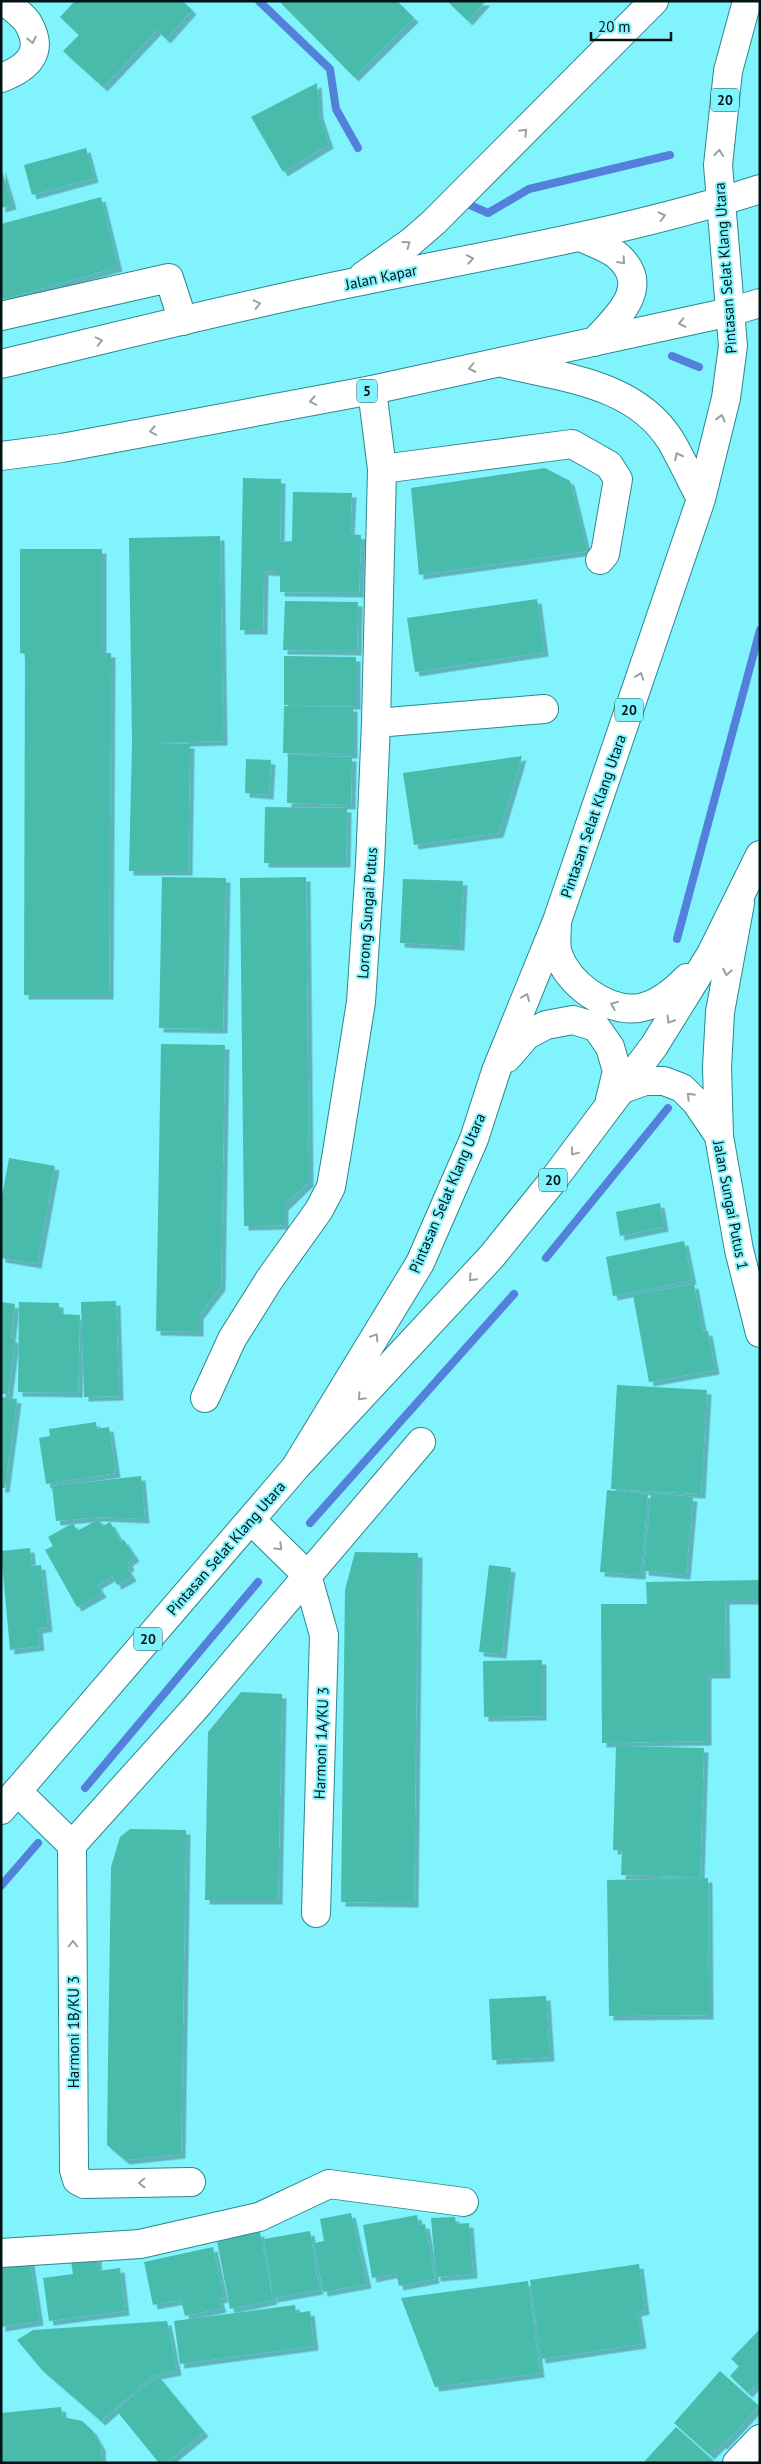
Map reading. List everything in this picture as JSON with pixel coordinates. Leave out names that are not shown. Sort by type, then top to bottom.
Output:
[{"type":"main road","points":[[1,78],[18,72],[31,60],[35,44],[28,22],[6,1]]},
{"type":"main road","points":[[353,282],[411,242],[434,222],[654,1]]},
{"type":"main road","name":"Pintasan Selat Klang Utara","points":[[295,1468],[420,1263],[474,1139],[496,1071],[556,921],[700,499],[726,398],[733,346],[718,165],[728,71],[747,1]]},
{"type":"main road","name":"Jalan Kapar","points":[[1,364],[353,282],[581,237],[721,202],[760,190]]},
{"type":"main road","points":[[581,237],[618,256],[630,270],[632,292],[623,311],[594,342]]},
{"type":"main road","points":[[1,316],[169,278],[183,321]]},
{"type":"main road","name":"5","points":[[1,456],[62,448],[372,390],[730,312],[760,303]]},
{"type":"main road","points":[[500,362],[600,386],[628,399],[650,415],[670,440],[700,499]]},
{"type":"main road","name":"Lorong Sungai Putus","points":[[205,1398],[232,1338],[269,1280],[319,1210],[331,1187],[361,1002],[370,864],[376,723],[382,468],[372,390]]},
{"type":"main road","points":[[382,468],[572,444],[609,465],[618,480],[605,554],[600,560]]},
{"type":"main road","points":[[376,723],[544,709]]},
{"type":"main road","name":"Pintasan Selat Klang Utara","points":[[9,1801],[295,1468],[492,1256],[616,1098],[654,1046],[711,954],[760,855]]},
{"type":"main road","points":[[719,1136],[717,1067],[720,1012],[743,890]]},
{"type":"main road","points":[[556,921],[558,953],[573,982],[598,999],[624,1010],[647,1006],[670,996],[711,954]]},
{"type":"main road","points":[[496,1071],[527,1035],[546,1024],[573,1020],[596,1028],[610,1048],[617,1071],[616,1098]]},
{"type":"main road","name":"Jalan Sungai Putus 1","points":[[616,1098],[645,1081],[664,1081],[682,1088],[696,1102],[719,1136],[731,1210],[752,1310],[760,1333]]},
{"type":"main road","points":[[731,1210],[744,1233],[760,1254]]},
{"type":"main road","points":[[9,1801],[72,1845],[196,1707],[421,1442]]},
{"type":"main road","points":[[251,1520],[307,1575]]},
{"type":"main road","name":"Harmoni 1A/KU 3","points":[[307,1575],[324,1635],[316,1913]]},
{"type":"main road","name":"Harmoni 1B/KU 3","points":[[72,1845],[74,2170],[77,2180],[84,2184],[191,2182]]},
{"type":"main road","points":[[1,2253],[140,2244],[259,2217],[330,2184],[464,2202]]},
{"type":"main road","points":[[736,2463],[760,2439]]},
{"type":"building","points":[[75,1],[183,1],[192,10],[166,39],[157,30],[103,87],[63,51],[79,35],[60,17]]},
{"type":"building","points":[[279,1],[397,1],[414,18],[354,77]]},
{"type":"building","points":[[447,1],[486,1],[468,21]]},
{"type":"building","points":[[317,83],[319,114],[329,144],[283,172],[251,117]]},
{"type":"building","points":[[86,148],[94,178],[32,195],[24,165]]},
{"type":"building","points":[[1,167],[12,205],[1,208]]},
{"type":"building","points":[[101,197],[118,267],[1,300],[1,224]]},
{"type":"building","points":[[545,468],[570,481],[587,551],[419,575],[411,488]]},
{"type":"building","points":[[243,478],[281,479],[280,542],[292,541],[293,492],[352,493],[350,534],[361,535],[359,593],[280,592],[280,572],[264,571],[263,630],[240,630]]},
{"type":"building","points":[[220,536],[223,741],[151,743],[190,744],[188,871],[129,871],[132,743],[129,538]]},
{"type":"building","points":[[20,549],[102,549],[102,653],[111,653],[109,995],[24,995],[25,654],[20,653]]},
{"type":"building","points":[[537,599],[544,652],[415,672],[407,618]]},
{"type":"building","points":[[285,601],[358,602],[357,651],[283,650]]},
{"type":"building","points":[[284,656],[356,657],[356,705],[284,705]]},
{"type":"building","points":[[284,706],[353,707],[353,754],[283,753]]},
{"type":"building","points":[[288,755],[352,757],[351,805],[287,803]]},
{"type":"building","points":[[522,756],[499,833],[414,845],[403,773]]},
{"type":"building","points":[[246,759],[271,760],[269,795],[245,793]]},
{"type":"building","points":[[265,807],[347,808],[346,863],[264,863]]},
{"type":"building","points":[[162,877],[226,878],[223,1029],[159,1028]]},
{"type":"building","points":[[306,877],[309,1182],[284,1206],[284,1225],[244,1226],[240,878]]},
{"type":"building","points":[[403,879],[463,881],[460,946],[400,943]]},
{"type":"building","points":[[161,1044],[225,1045],[221,1286],[199,1315],[199,1332],[156,1331]]},
{"type":"building","points":[[9,1158],[55,1166],[37,1264],[1,1258],[1,1202]]},
{"type":"building","points":[[660,1203],[664,1227],[620,1236],[616,1212]]},
{"type":"building","points":[[684,1241],[692,1280],[613,1296],[606,1257]]},
{"type":"building","points":[[694,1284],[703,1332],[708,1331],[715,1370],[649,1382],[633,1295]]},
{"type":"building","points":[[116,1301],[119,1396],[84,1397],[81,1302]]},
{"type":"building","points":[[1,1302],[15,1304],[11,1338],[15,1339],[8,1394],[1,1394]]},
{"type":"building","points":[[19,1302],[59,1303],[59,1314],[80,1315],[78,1393],[18,1392]]},
{"type":"building","points":[[617,1385],[707,1390],[701,1494],[611,1489]]},
{"type":"building","points":[[1,1397],[17,1399],[5,1488],[1,1488]]},
{"type":"building","points":[[96,1422],[97,1429],[109,1427],[116,1473],[46,1484],[39,1438],[50,1436],[49,1429]]},
{"type":"building","points":[[141,1476],[145,1519],[99,1517],[56,1521],[52,1486]]},
{"type":"building","points":[[607,1490],[648,1494],[641,1575],[600,1572]]},
{"type":"building","points":[[651,1493],[693,1497],[686,1575],[644,1571]]},
{"type":"building","points":[[99,1519],[103,1526],[110,1522],[121,1541],[124,1540],[135,1557],[128,1562],[130,1566],[127,1568],[132,1577],[117,1585],[112,1576],[97,1585],[102,1593],[77,1607],[45,1550],[53,1546],[48,1537],[73,1523],[77,1531]]},
{"type":"building","points":[[30,1548],[32,1566],[41,1565],[48,1627],[38,1629],[40,1646],[10,1650],[1,1551]]},
{"type":"building","points":[[355,1552],[418,1553],[414,1903],[341,1902],[345,1590]]},
{"type":"building","points":[[489,1565],[511,1568],[502,1654],[479,1652]]},
{"type":"building","points":[[760,1580],[760,1600],[725,1600],[726,1674],[707,1674],[707,1741],[602,1743],[601,1604],[647,1604],[646,1582]]},
{"type":"building","points":[[542,1660],[542,1716],[484,1717],[483,1661]]},
{"type":"building","points":[[241,1692],[282,1694],[278,1900],[205,1900],[208,1732]]},
{"type":"building","points":[[616,1746],[704,1748],[700,1877],[621,1875],[622,1850],[613,1850]]},
{"type":"building","points":[[130,1829],[186,1830],[181,2154],[125,2160],[107,2145],[108,2061],[111,1867],[120,1837]]},
{"type":"building","points":[[708,1878],[709,2015],[609,2016],[607,1880]]},
{"type":"building","points":[[546,1996],[550,2057],[492,2060],[489,1999]]},
{"type":"building","points":[[351,2213],[367,2284],[323,2292],[314,2243],[324,2241],[320,2219]]},
{"type":"building","points":[[417,2215],[419,2225],[425,2224],[435,2279],[399,2286],[396,2273],[372,2278],[363,2225]]},
{"type":"building","points":[[455,2217],[456,2224],[469,2223],[473,2274],[436,2277],[431,2218]]},
{"type":"building","points":[[310,2231],[319,2290],[273,2298],[264,2239]]},
{"type":"building","points":[[260,2232],[273,2300],[230,2309],[217,2241]]},
{"type":"building","points":[[213,2247],[224,2298],[219,2299],[222,2308],[185,2316],[181,2300],[153,2305],[144,2262]]},
{"type":"building","points":[[97,2257],[98,2271],[120,2268],[125,2311],[49,2321],[43,2278],[73,2274],[71,2261]]},
{"type":"building","points":[[30,2261],[39,2321],[1,2327],[1,2265]]},
{"type":"building","points":[[639,2264],[645,2310],[637,2312],[642,2344],[541,2359],[530,2280]]},
{"type":"building","points":[[528,2281],[540,2373],[435,2387],[401,2298]]},
{"type":"building","points":[[295,2305],[296,2313],[310,2311],[314,2346],[180,2364],[174,2321]]},
{"type":"building","points":[[167,2321],[177,2371],[152,2376],[101,2421],[42,2370],[17,2340],[33,2330]]},
{"type":"building","points":[[760,2329],[760,2386],[757,2383],[748,2393],[730,2376],[739,2366],[731,2359]]},
{"type":"building","points":[[720,2371],[759,2406],[723,2445],[721,2444],[710,2455],[674,2423]]},
{"type":"building","points":[[158,2376],[204,2432],[166,2463],[159,2463],[116,2410]]},
{"type":"building","points":[[61,2407],[63,2417],[82,2421],[92,2430],[101,2446],[102,2463],[1,2463],[1,2413]]},
{"type":"building","points":[[676,2427],[713,2460],[711,2463],[643,2463]]},
{"type":"waterway","points":[[259,1],[330,69],[336,109],[358,148]]},
{"type":"waterway","points":[[470,205],[488,213],[529,189],[670,155]]},
{"type":"waterway","points":[[672,356],[699,367]]},
{"type":"waterway","points":[[677,939],[760,630]]},
{"type":"waterway","points":[[546,1258],[668,1108]]},
{"type":"waterway","points":[[310,1523],[514,1294]]},
{"type":"waterway","points":[[85,1788],[258,1582]]},
{"type":"waterway","points":[[1,1886],[38,1843]]}]
